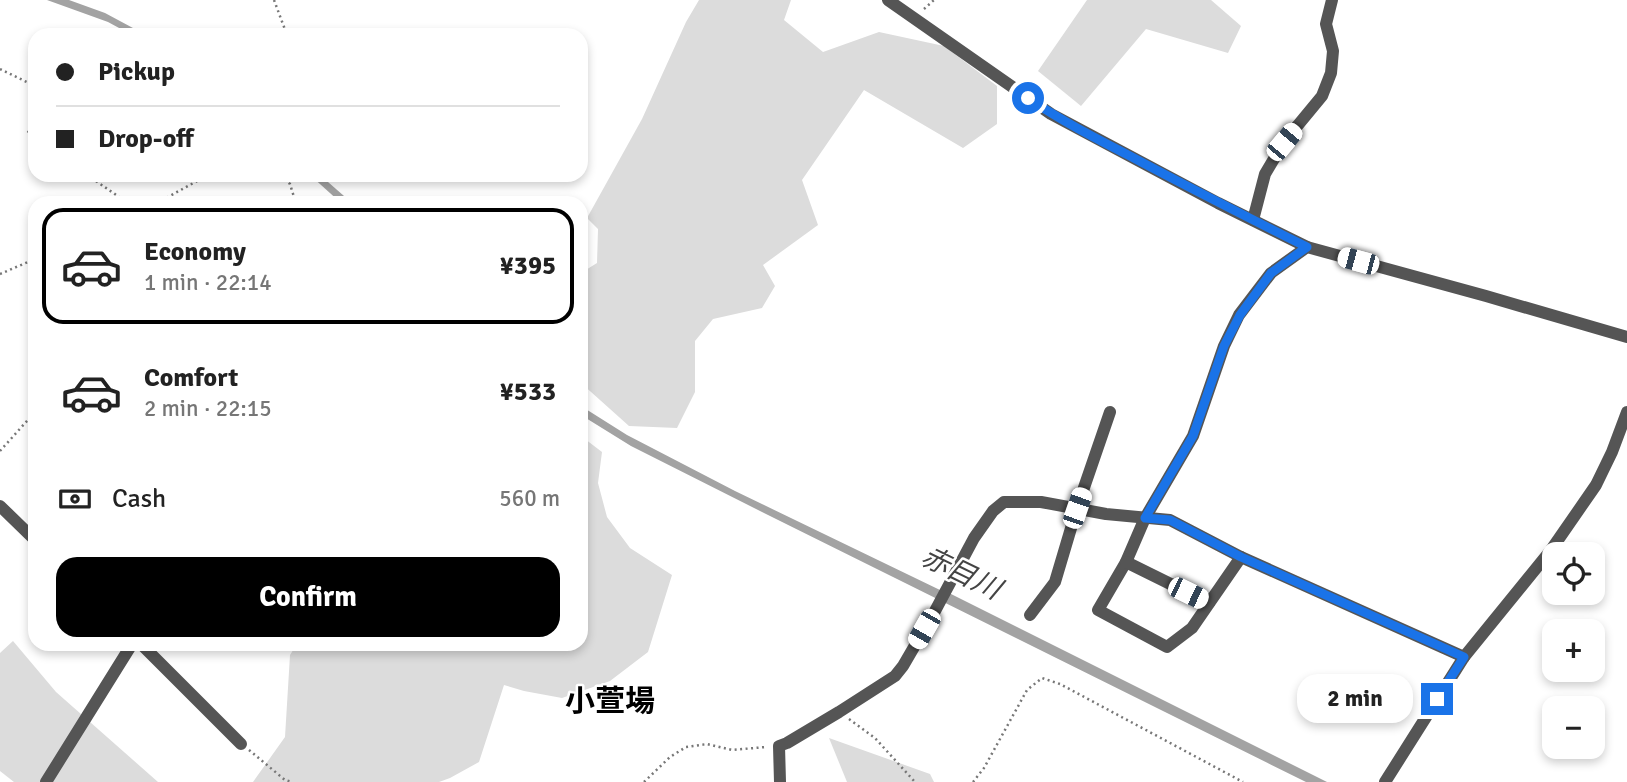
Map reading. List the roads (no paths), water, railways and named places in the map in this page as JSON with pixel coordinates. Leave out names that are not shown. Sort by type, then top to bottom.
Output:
[{"type":"street","points":[[888,0],[1051,114],[1307,247],[1627,337]]},
{"type":"street","points":[[1253,220],[1265,174],[1284,142],[1322,96],[1331,73],[1333,51],[1326,24],[1332,0]]},
{"type":"street","points":[[1241,557],[1192,628],[1167,647],[1098,610],[1126,562],[1145,518],[1193,436],[1224,346],[1240,315],[1271,273],[1307,247]]},
{"type":"street","points":[[1030,615],[1055,582],[1110,412]]},
{"type":"street","points":[[1385,782],[1464,657],[1551,550],[1596,485],[1627,412]]},
{"type":"street","points":[[780,782],[779,746],[895,676],[935,611],[974,538],[993,510],[1004,502],[1041,502],[1107,514],[1170,520],[1241,557],[1464,657]]},
{"type":"street","points":[[0,506],[28,533]]},
{"type":"street","points":[[1126,562],[1209,603]]},
{"type":"street","points":[[46,782],[128,651]]},
{"type":"street","points":[[148,651],[241,744]]},
{"type":"district","name":"小萱場","points":[[610,701]]},
{"type":"water label","name":"赤目川","points":[[961,573]]}]
